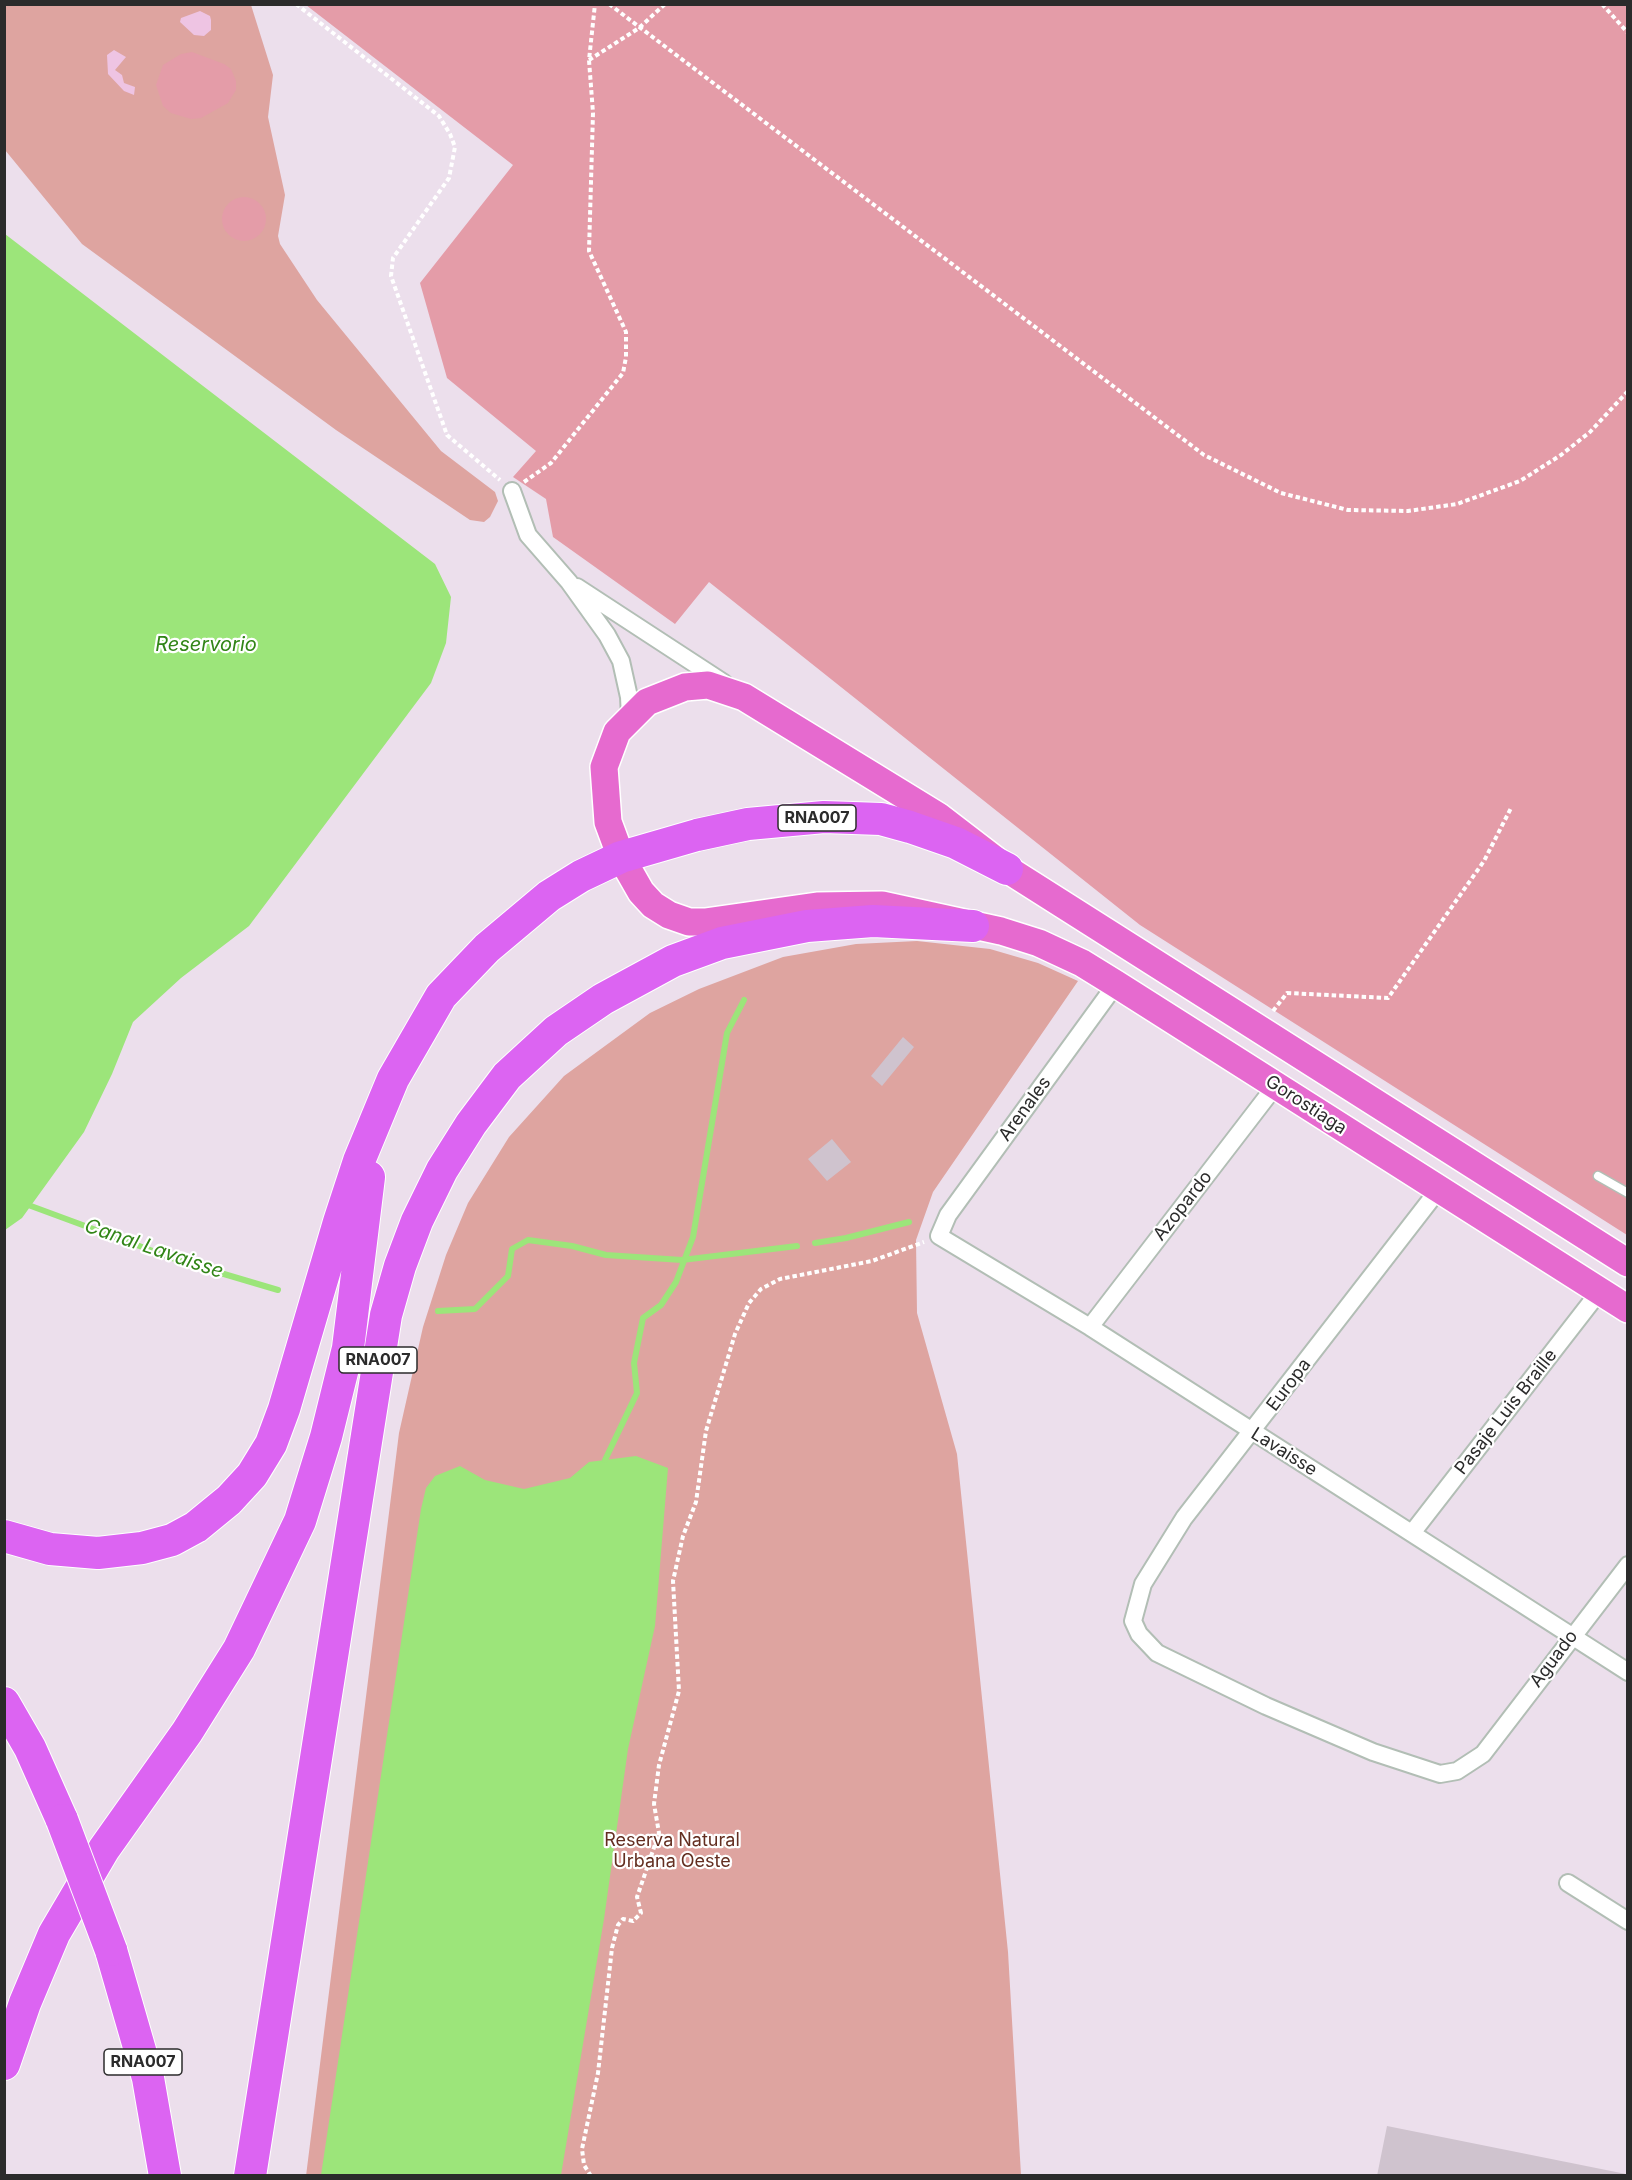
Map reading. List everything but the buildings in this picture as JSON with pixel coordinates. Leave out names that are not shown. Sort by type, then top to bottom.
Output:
[{"type":"highway","name":"RNA007","points":[[4,2064],[25,2003],[54,1934],[104,1849],[188,1732],[239,1649],[300,1521],[320,1458],[348,1348],[377,1117],[393,1079],[426,1018],[463,971],[525,914],[581,876],[621,857],[697,835],[748,824],[854,817],[881,819],[933,833],[1008,870]]},
{"type":"highway","name":"RNA007","points":[[250,2175],[386,1315],[413,1232],[442,1170],[471,1124],[507,1076],[548,1039],[603,999],[673,961],[722,943],[807,926],[884,921],[973,926]]},
{"type":"highway","points":[[4,1536],[50,1549],[98,1553],[142,1548],[172,1540],[196,1527],[229,1500],[252,1475],[271,1444],[284,1409],[339,1222],[377,1117]]},
{"type":"highway","name":"RNA007","points":[[4,1703],[30,1748],[62,1820],[111,1950],[148,2078],[165,2175]]},
{"type":"main road","name":"Gorostiaga","points":[[1008,870],[938,816],[744,697],[708,686],[685,687],[647,702],[617,732],[604,767],[608,822],[621,857],[641,892],[669,915],[689,922],[705,922],[808,907],[851,904],[898,908],[1001,931],[1039,943],[1082,963],[1116,984],[1628,1309]]},
{"type":"main road","points":[[1008,870],[1628,1263]]},
{"type":"main road","points":[[1481,1216],[1503,1183]]},
{"type":"street","points":[[512,491],[528,536],[569,582],[607,635],[621,661],[629,697],[630,717]]},
{"type":"street","points":[[569,582],[744,697]]},
{"type":"street","name":"Arenales","points":[[939,1236],[948,1215],[1116,984]]},
{"type":"street","name":"Azopardo","points":[[1090,1327],[1276,1085]]},
{"type":"street","name":"Europa","points":[[1143,1584],[1184,1518],[1253,1432],[1439,1189]]},
{"type":"street","name":"Lavaisse","points":[[939,1236],[1090,1327],[1628,1672]]},
{"type":"street","name":"Pasaje Luis Braille","points":[[1412,1533],[1599,1292]]},
{"type":"street","name":"Aguado","points":[[1143,1584],[1133,1621],[1139,1634],[1157,1653],[1276,1710],[1373,1752],[1440,1774],[1457,1771],[1483,1754],[1628,1565]]},
{"type":"street","points":[[1568,1883],[1628,1921]]},
{"type":"lane","points":[[1598,1176],[1628,1193]]},
{"type":"path","points":[[296,4],[439,116],[450,134],[455,147],[449,178],[393,258],[391,276],[447,435],[512,491],[551,463],[622,373],[627,348],[626,332],[589,251],[594,112],[589,60],[595,4]]},
{"type":"path","points":[[609,4],[1204,455],[1281,493],[1348,510],[1408,511],[1457,504],[1520,481],[1561,455],[1590,432],[1628,391]]},
{"type":"path","points":[[589,60],[639,28],[665,4]]},
{"type":"path","points":[[1602,4],[1628,33]]},
{"type":"path","points":[[1260,1028],[1287,993],[1388,998],[1484,861],[1511,808]]},
{"type":"path","points":[[591,2175],[584,2165],[582,2149],[598,2073],[612,1948],[618,1925],[623,1919],[633,1922],[641,1913],[637,1897],[659,1833],[654,1804],[659,1765],[679,1691],[673,1581],[683,1536],[696,1502],[706,1431],[735,1334],[749,1303],[760,1289],[780,1279],[872,1261],[939,1236]]},
{"type":"green space","points":[[4,5],[251,5],[273,75],[268,117],[285,195],[278,236],[280,244],[317,300],[441,451],[495,492],[498,501],[490,517],[484,522],[470,520],[336,430],[82,244],[5,150]]},
{"type":"green space","name":"Reserva Natural Urbana Oeste","points":[[917,941],[990,949],[1038,963],[1078,981],[933,1192],[916,1240],[917,1313],[957,1454],[1008,1952],[1021,2175],[306,2176],[399,1433],[423,1327],[446,1255],[468,1203],[509,1137],[564,1076],[650,1013],[699,989],[783,957],[856,944]]},
{"type":"sand","points":[[200,11],[210,16],[211,20],[211,30],[204,36],[194,35],[180,22],[181,18]]},
{"type":"sand","points":[[114,50],[126,57],[115,70],[122,75],[124,83],[135,87],[134,95],[124,91],[108,74],[107,55]]},
{"type":"shaded area","points":[[306,5],[1627,5],[1627,1235],[1140,925],[709,582],[675,624],[553,537],[546,499],[513,477],[536,451],[447,378],[420,283],[513,165]]},
{"type":"shaded area","points":[[192,52],[231,69],[236,81],[236,90],[228,103],[201,118],[191,119],[171,113],[163,106],[156,85],[163,65],[181,54]]},
{"type":"shaded area","points":[[244,197],[260,203],[266,219],[260,235],[244,241],[228,235],[222,219],[228,203]]},
{"type":"water","name":"Reservorio","points":[[5,234],[435,564],[451,597],[446,643],[431,683],[249,926],[181,978],[133,1022],[112,1074],[84,1132],[22,1218],[5,1230]]},
{"type":"water","points":[[636,1456],[668,1468],[655,1626],[628,1749],[604,1919],[561,2175],[321,2175],[426,1488],[435,1476],[460,1466],[485,1480],[524,1489],[570,1478],[589,1462]]},
{"type":"waterway","points":[[605,1460],[637,1393],[634,1363],[643,1318],[661,1305],[676,1282],[693,1237],[727,1033],[744,1000]]},
{"type":"waterway","name":"Canal Lavaisse","points":[[31,1206],[180,1261],[278,1290]]},
{"type":"waterway","name":"Canal Lavaisse","points":[[815,1243],[846,1238],[909,1222]]},
{"type":"waterway","name":"Canal Lavaisse","points":[[438,1311],[475,1309],[508,1276],[512,1249],[528,1240],[572,1246],[606,1255],[682,1260],[797,1246]]}]
